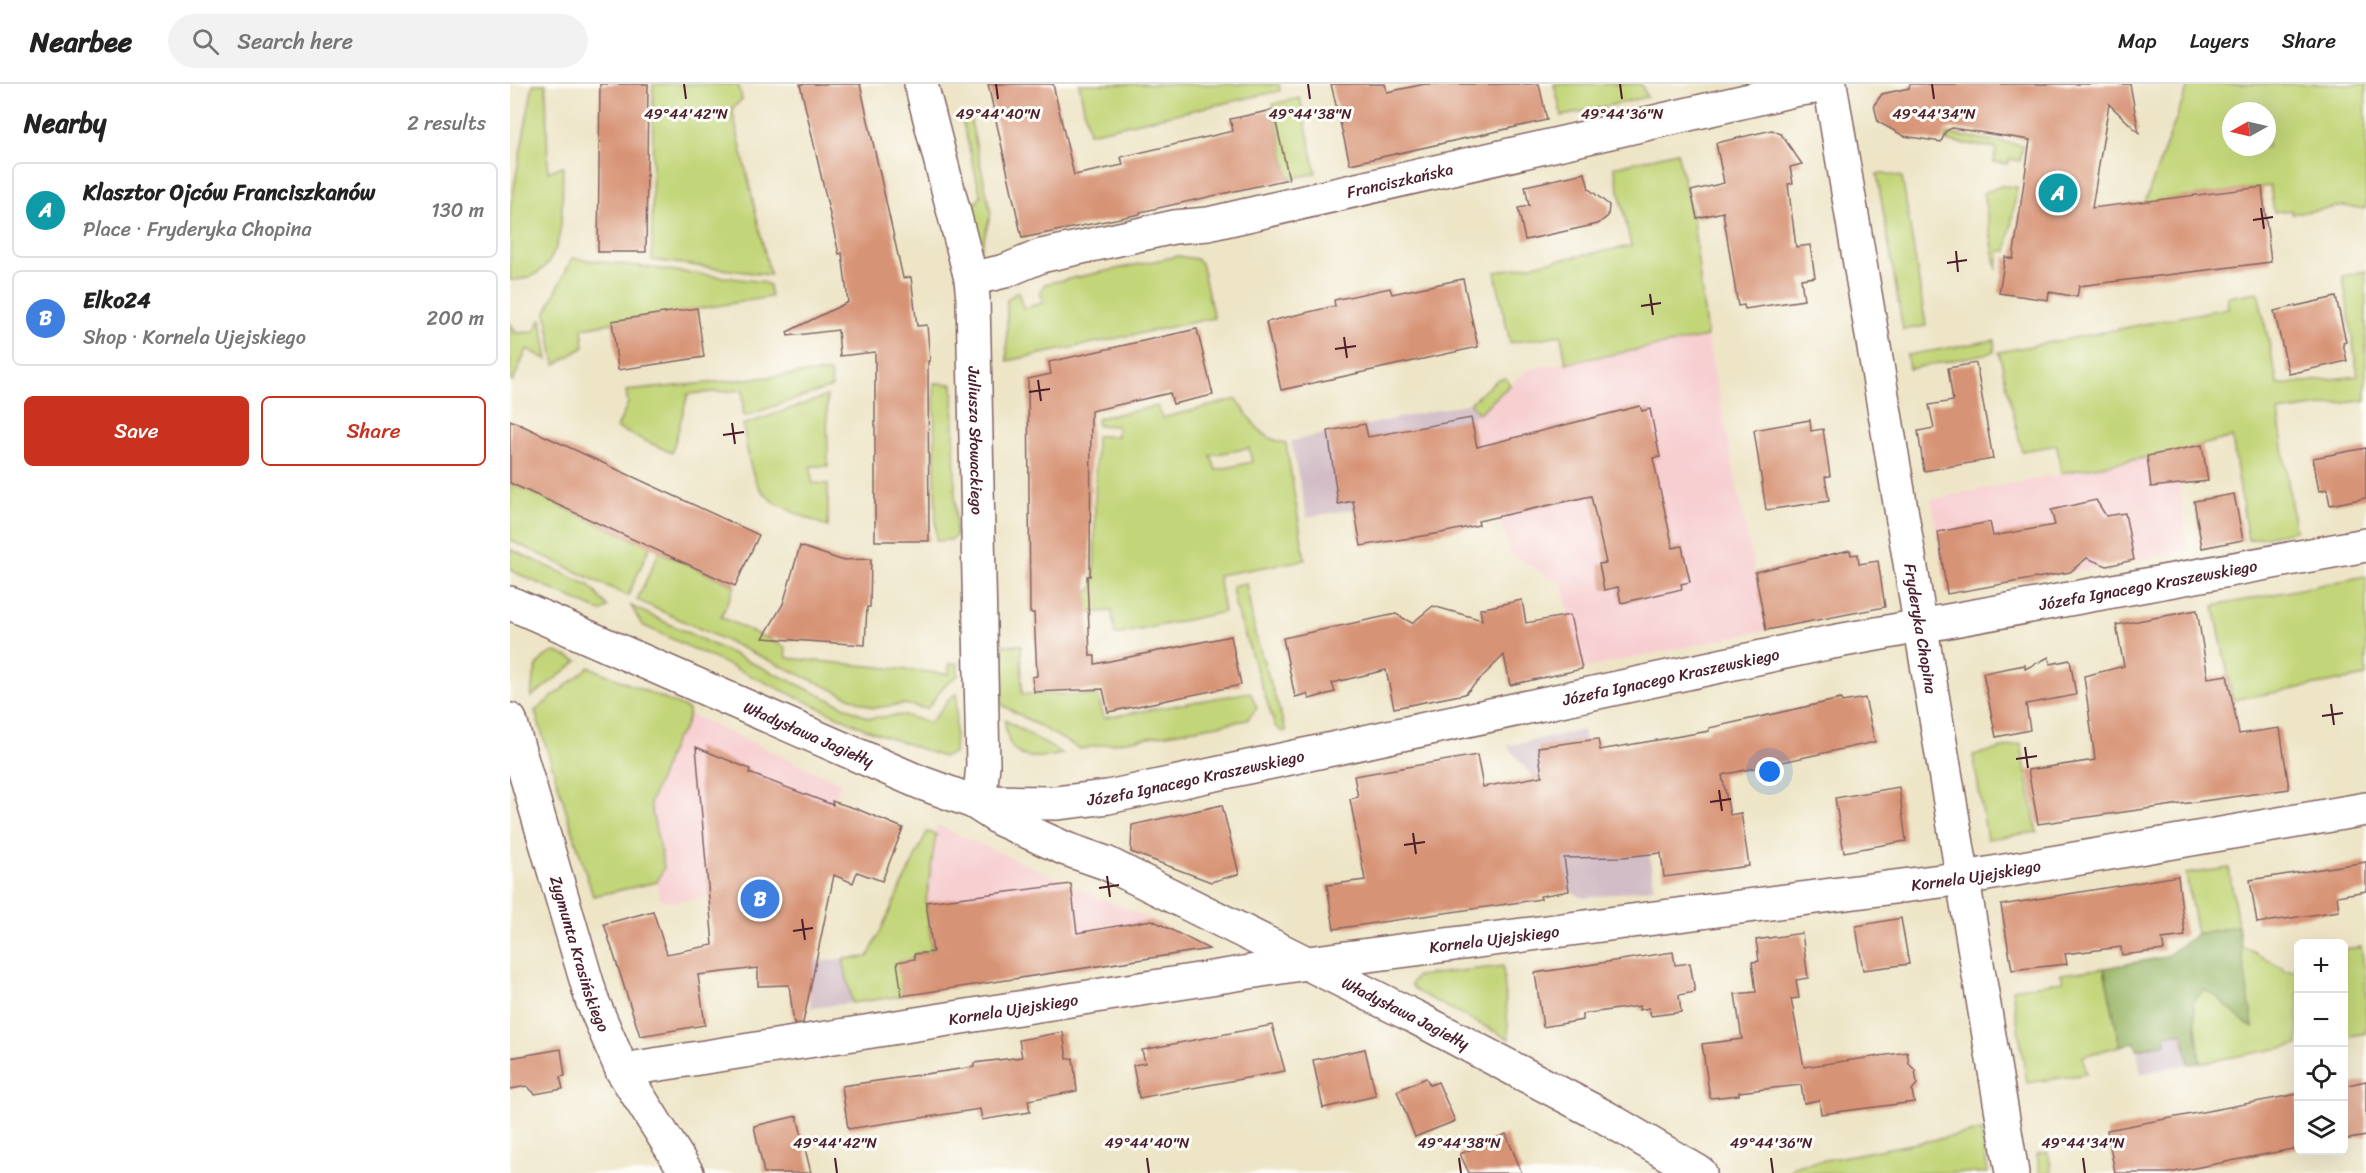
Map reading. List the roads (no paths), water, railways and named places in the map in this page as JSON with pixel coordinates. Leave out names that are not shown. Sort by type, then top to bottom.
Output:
[{"type":"street","name":"Juliusza Słowackiego","points":[[921,84],[971,279],[983,765],[981,785],[974,802]]},
{"type":"street","name":"Franciszkańska","points":[[971,279],[1005,272],[1041,256],[1174,227],[1208,224],[1794,90],[1830,85]]},
{"type":"street","name":"Fryderyka Chopina","points":[[1830,85],[2012,1173]]},
{"type":"street","name":"Józefa Ignacego Kraszewskiego","points":[[974,802],[1056,802],[1108,797],[1827,643],[1920,628],[2366,545]]},
{"type":"street","name":"Władysława Jagiełły","points":[[510,603],[919,782],[974,802],[1002,820],[1066,849],[1106,863],[1308,963],[1551,1088],[1700,1173]]},
{"type":"street","name":"Zygmunta Krasińskiego","points":[[510,720],[592,1000],[622,1070],[687,1173]]},
{"type":"street","name":"Władysława Jagiełły","points":[[1056,802],[1106,863]]},
{"type":"street","name":"Kornela Ujejskiego","points":[[622,1070],[1308,963],[1964,878],[2366,809]]},
{"type":"place","name":"Klasztor Ojców Franciszkanów","points":[[2058,193]]},
{"type":"place","name":"Elko24","points":[[760,899]]}]
